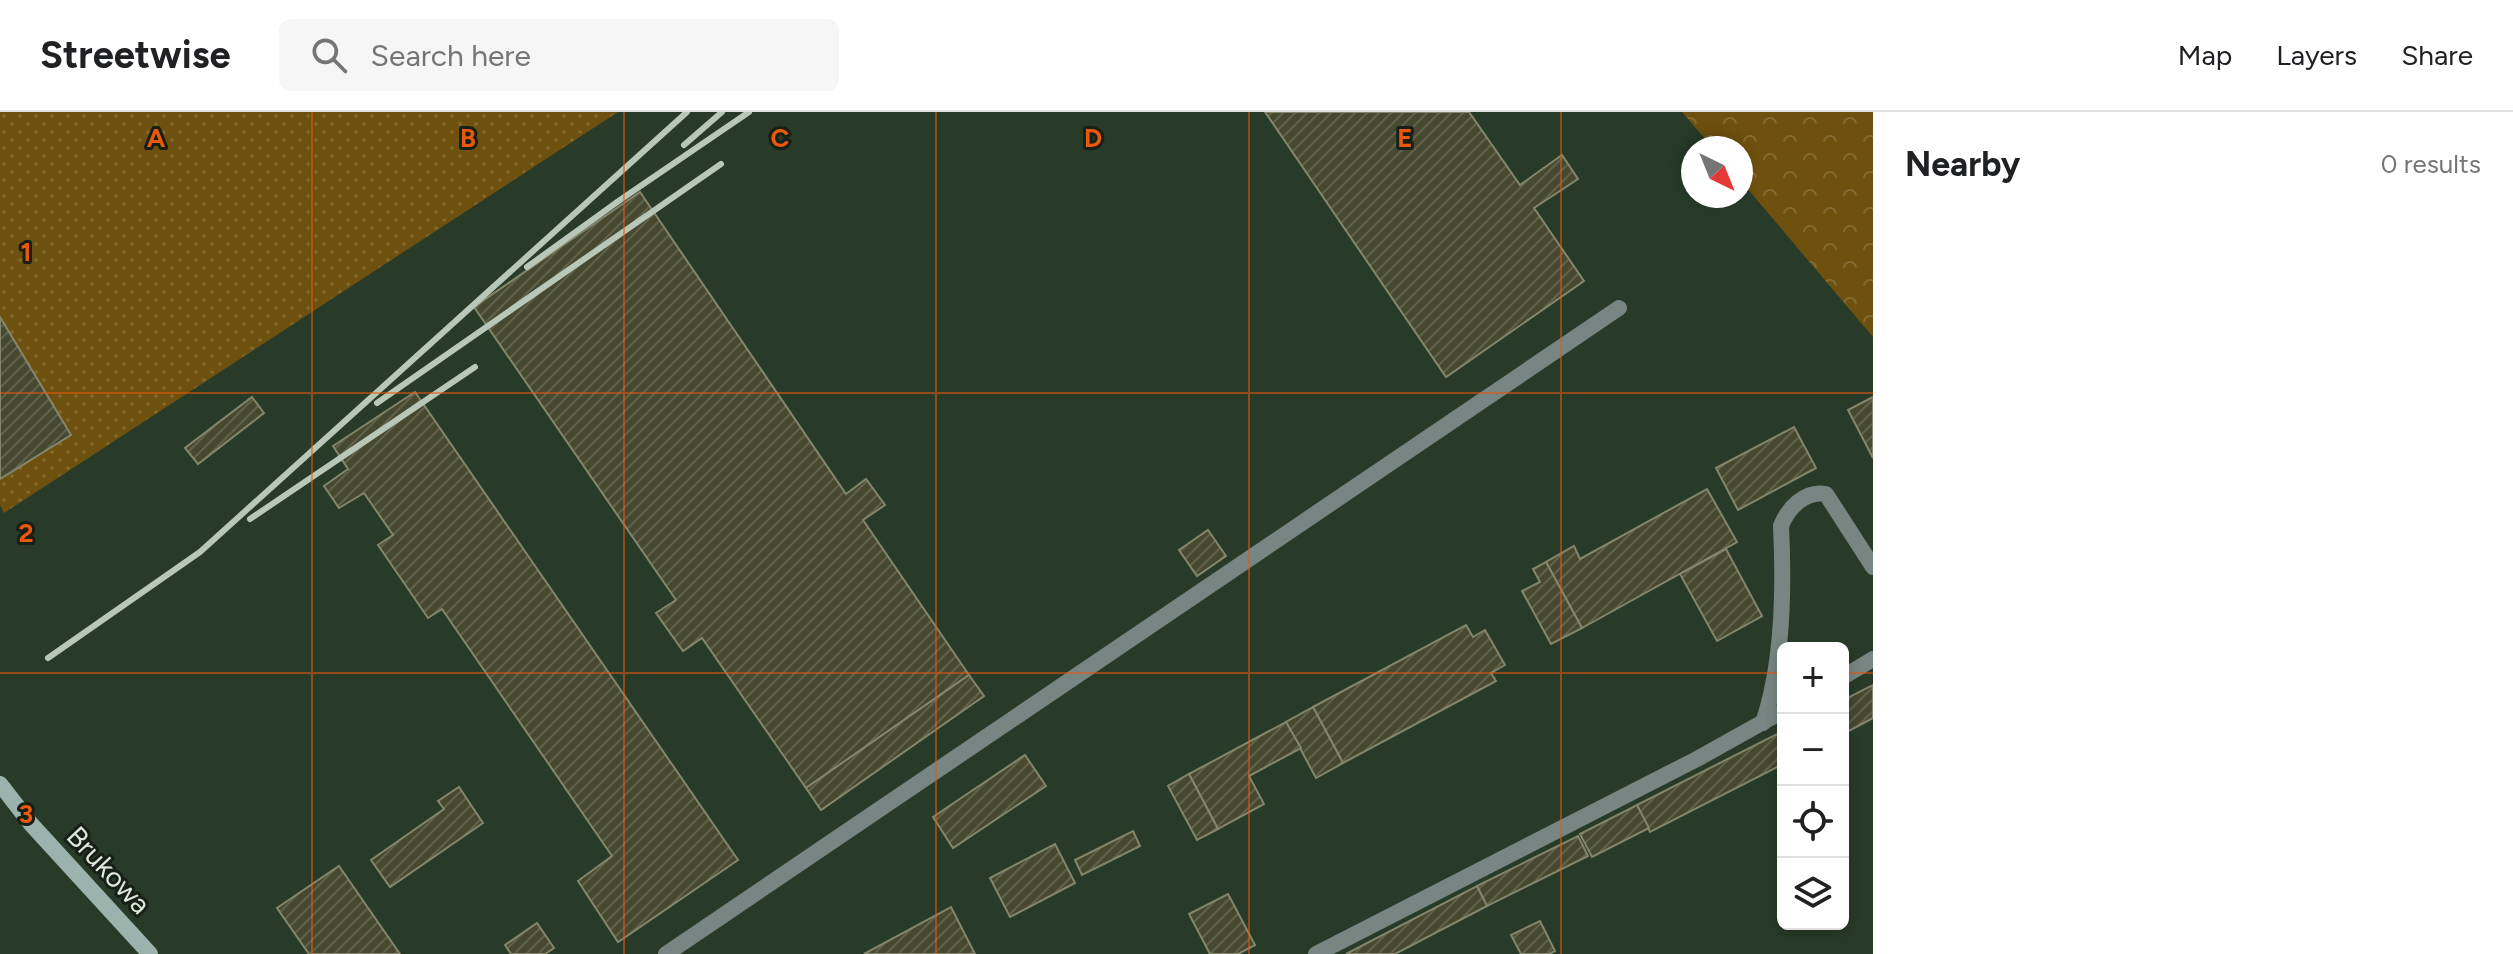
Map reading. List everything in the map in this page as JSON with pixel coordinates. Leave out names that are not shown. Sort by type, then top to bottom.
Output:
[{"type":"street","name":"Brukowa","points":[[0,784],[31,824],[150,954]]},
{"type":"lane","points":[[666,954],[1619,308]]},
{"type":"lane","points":[[1763,723],[1775,674],[1781,599],[1781,526],[1791,507],[1811,495],[1826,494],[1873,567]]},
{"type":"lane","points":[[1849,673],[1873,659]]},
{"type":"lane","points":[[1316,954],[1778,714]]},
{"type":"green space","points":[[0,112],[618,112],[4,513],[0,505],[0,479],[71,435],[0,317]]},
{"type":"green space","points":[[1682,112],[1873,112],[1873,337],[1753,195],[1753,136],[1703,136]]},
{"type":"building","points":[[1265,112],[1469,112],[1520,185],[1562,155],[1578,179],[1534,208],[1584,281],[1446,377]]},
{"type":"building","points":[[640,192],[846,494],[866,479],[885,505],[863,520],[969,675],[806,788],[702,638],[683,651],[656,613],[676,600],[474,307]]},
{"type":"building","points":[[0,317],[71,435],[0,479]]},
{"type":"building","points":[[415,392],[738,860],[618,942],[578,881],[612,856],[442,609],[428,618],[378,545],[393,535],[364,493],[339,508],[324,486],[348,469],[333,446]]},
{"type":"building","points":[[252,397],[264,413],[198,464],[185,448]]},
{"type":"building","points":[[1873,397],[1873,458],[1848,410]]},
{"type":"building","points":[[1794,427],[1816,468],[1738,510],[1716,468]]},
{"type":"building","points":[[1707,489],[1737,542],[1582,628],[1546,562],[1574,546],[1580,559]]},
{"type":"building","points":[[1208,530],[1226,556],[1197,576],[1179,550]]},
{"type":"building","points":[[1726,549],[1762,616],[1717,641],[1680,574]]},
{"type":"building","points":[[1546,562],[1582,628],[1551,644],[1522,591],[1540,582],[1533,569]]},
{"type":"building","points":[[1466,625],[1473,637],[1485,630],[1505,665],[1491,673],[1496,681],[1343,763],[1313,707]]},
{"type":"building","points":[[969,675],[984,696],[821,810],[806,788]]},
{"type":"building","points":[[1873,685],[1873,718],[1849,731],[1849,714],[1849,697]]},
{"type":"building","points":[[1313,707],[1343,763],[1316,778],[1286,722]]},
{"type":"building","points":[[1286,722],[1301,748],[1249,776],[1264,804],[1218,829],[1189,774]]},
{"type":"building","points":[[1777,734],[1777,767],[1650,832],[1637,805]]},
{"type":"building","points":[[1025,755],[1046,786],[953,848],[933,817]]},
{"type":"building","points":[[1189,774],[1218,829],[1197,840],[1168,786]]},
{"type":"building","points":[[459,787],[483,823],[390,887],[371,860],[444,809],[438,801]]},
{"type":"building","points":[[1637,805],[1649,828],[1592,857],[1580,834]]},
{"type":"building","points":[[1133,831],[1140,846],[1082,875],[1075,860]]},
{"type":"building","points":[[1578,836],[1588,856],[1487,906],[1477,886]]},
{"type":"building","points":[[1055,844],[1075,883],[1010,917],[990,878]]},
{"type":"building","points":[[339,866],[400,954],[309,954],[277,908]]},
{"type":"building","points":[[1477,886],[1487,906],[1395,954],[1346,954]]},
{"type":"building","points":[[1228,894],[1255,945],[1238,954],[1210,954],[1189,914]]},
{"type":"building","points":[[951,907],[975,954],[864,954]]},
{"type":"building","points":[[1540,921],[1555,951],[1549,954],[1521,954],[1511,935]]},
{"type":"building","points":[[537,923],[554,948],[545,954],[511,954],[505,945]]},
{"type":"railway","points":[[48,658],[200,552],[687,112]]},
{"type":"railway","points":[[684,145],[722,112]]},
{"type":"railway","points":[[527,267],[749,112]]},
{"type":"railway","points":[[377,403],[721,164]]},
{"type":"railway","points":[[250,519],[475,367]]}]
